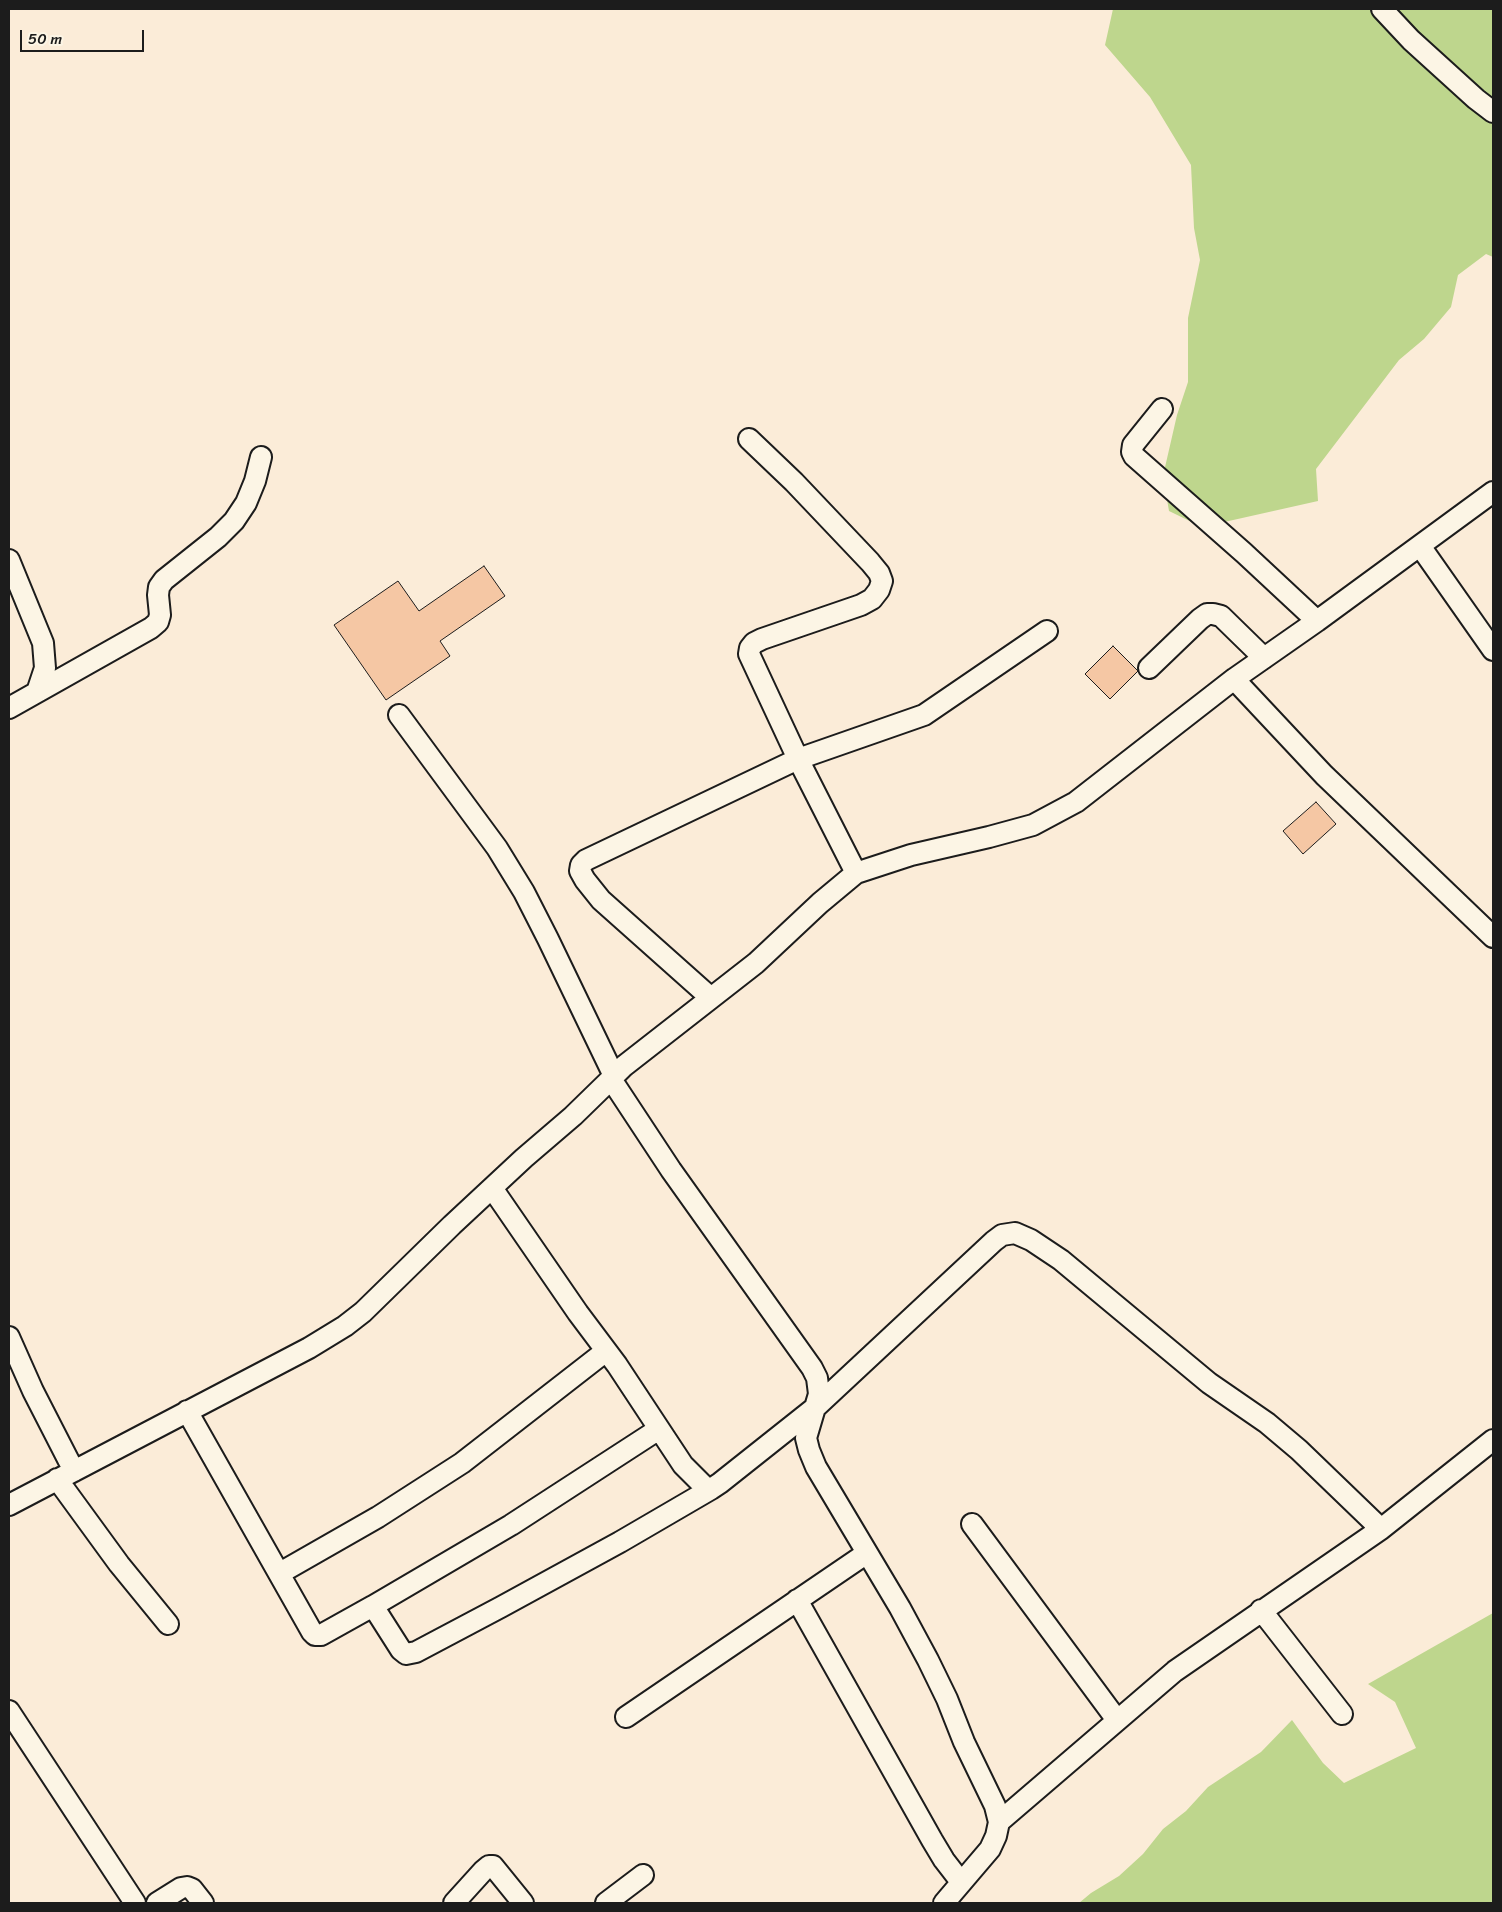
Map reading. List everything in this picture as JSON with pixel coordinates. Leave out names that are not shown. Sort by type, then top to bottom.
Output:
[{"type":"street","points":[[1382,9],[1411,40],[1493,112]]},
{"type":"street","points":[[1162,409],[1133,444],[1132,452],[1134,456],[1244,553],[1317,621]]},
{"type":"street","points":[[749,439],[794,482],[870,562],[879,573],[882,581],[876,595],[861,605],[762,639],[754,643],[750,648],[749,654],[798,759],[856,873]]},
{"type":"street","points":[[9,708],[151,628],[158,622],[160,615],[159,587],[164,580],[218,537],[234,521],[246,503],[255,481],[261,457]]},
{"type":"street","points":[[9,1505],[309,1348],[344,1326],[375,1300],[524,1158],[574,1116],[612,1078],[756,963],[820,903],[856,873],[911,855],[990,838],[1033,825],[1076,802],[1234,680],[1493,492]]},
{"type":"street","points":[[1420,546],[1493,650]]},
{"type":"street","points":[[9,560],[43,643],[45,668],[36,692]]},
{"type":"street","points":[[1149,668],[1207,614],[1222,616],[1264,658]]},
{"type":"street","points":[[711,998],[601,900],[585,880],[580,871],[581,865],[586,860],[798,759],[924,715],[1047,631]]},
{"type":"street","points":[[1234,680],[1324,775],[1493,937]]},
{"type":"street","points":[[398,715],[444,774],[502,855],[548,939],[612,1078],[671,1170],[812,1368],[817,1378],[819,1394],[817,1406],[806,1438],[809,1450],[816,1467],[900,1608],[940,1683],[964,1742],[987,1787],[999,1822],[996,1836],[990,1849],[944,1903]]},
{"type":"street","points":[[492,1188],[692,1476],[703,1487],[711,1489]]},
{"type":"street","points":[[373,1606],[401,1650],[406,1654],[411,1654],[620,1542],[720,1483],[817,1406],[994,1241],[1002,1235],[1015,1234],[1030,1240],[1061,1260],[1209,1383],[1267,1423],[1306,1457],[1381,1529]]},
{"type":"street","points":[[9,1337],[33,1391],[66,1475],[119,1564],[168,1624]]},
{"type":"street","points":[[280,1573],[378,1516],[462,1463],[606,1351]]},
{"type":"street","points":[[187,1411],[315,1635],[321,1635],[373,1606],[512,1525],[659,1430]]},
{"type":"street","points":[[999,1822],[1175,1671],[1381,1529],[1493,1440]]},
{"type":"street","points":[[972,1524],[1117,1720]]},
{"type":"street","points":[[626,1717],[867,1553]]},
{"type":"street","points":[[797,1600],[932,1840],[961,1882]]},
{"type":"street","points":[[1261,1610],[1342,1714]]},
{"type":"street","points":[[9,1711],[135,1903]]},
{"type":"street","points":[[454,1903],[483,1870],[493,1866],[523,1903]]},
{"type":"street","points":[[606,1903],[643,1875]]},
{"type":"street","points":[[158,1903],[181,1888],[187,1887],[192,1889],[203,1903]]},
{"type":"green space","points":[[1113,9],[1493,9],[1493,257],[1486,254],[1458,275],[1451,307],[1424,339],[1399,360],[1316,469],[1318,501],[1202,527],[1169,511],[1163,476],[1177,415],[1188,382],[1188,318],[1200,260],[1194,228],[1191,165],[1150,97],[1105,45]]},
{"type":"green space","points":[[1493,1613],[1493,1903],[1079,1903],[1091,1893],[1119,1876],[1143,1854],[1163,1829],[1186,1811],[1208,1787],[1261,1752],[1292,1720],[1323,1763],[1344,1783],[1416,1748],[1395,1702],[1368,1684]]},
{"type":"building","points":[[484,566],[505,596],[440,641],[450,656],[386,700],[334,625],[398,581],[419,611]]},
{"type":"building","points":[[1113,646],[1138,671],[1110,699],[1085,674]]},
{"type":"building","points":[[1316,802],[1336,824],[1303,854],[1283,831]]}]
